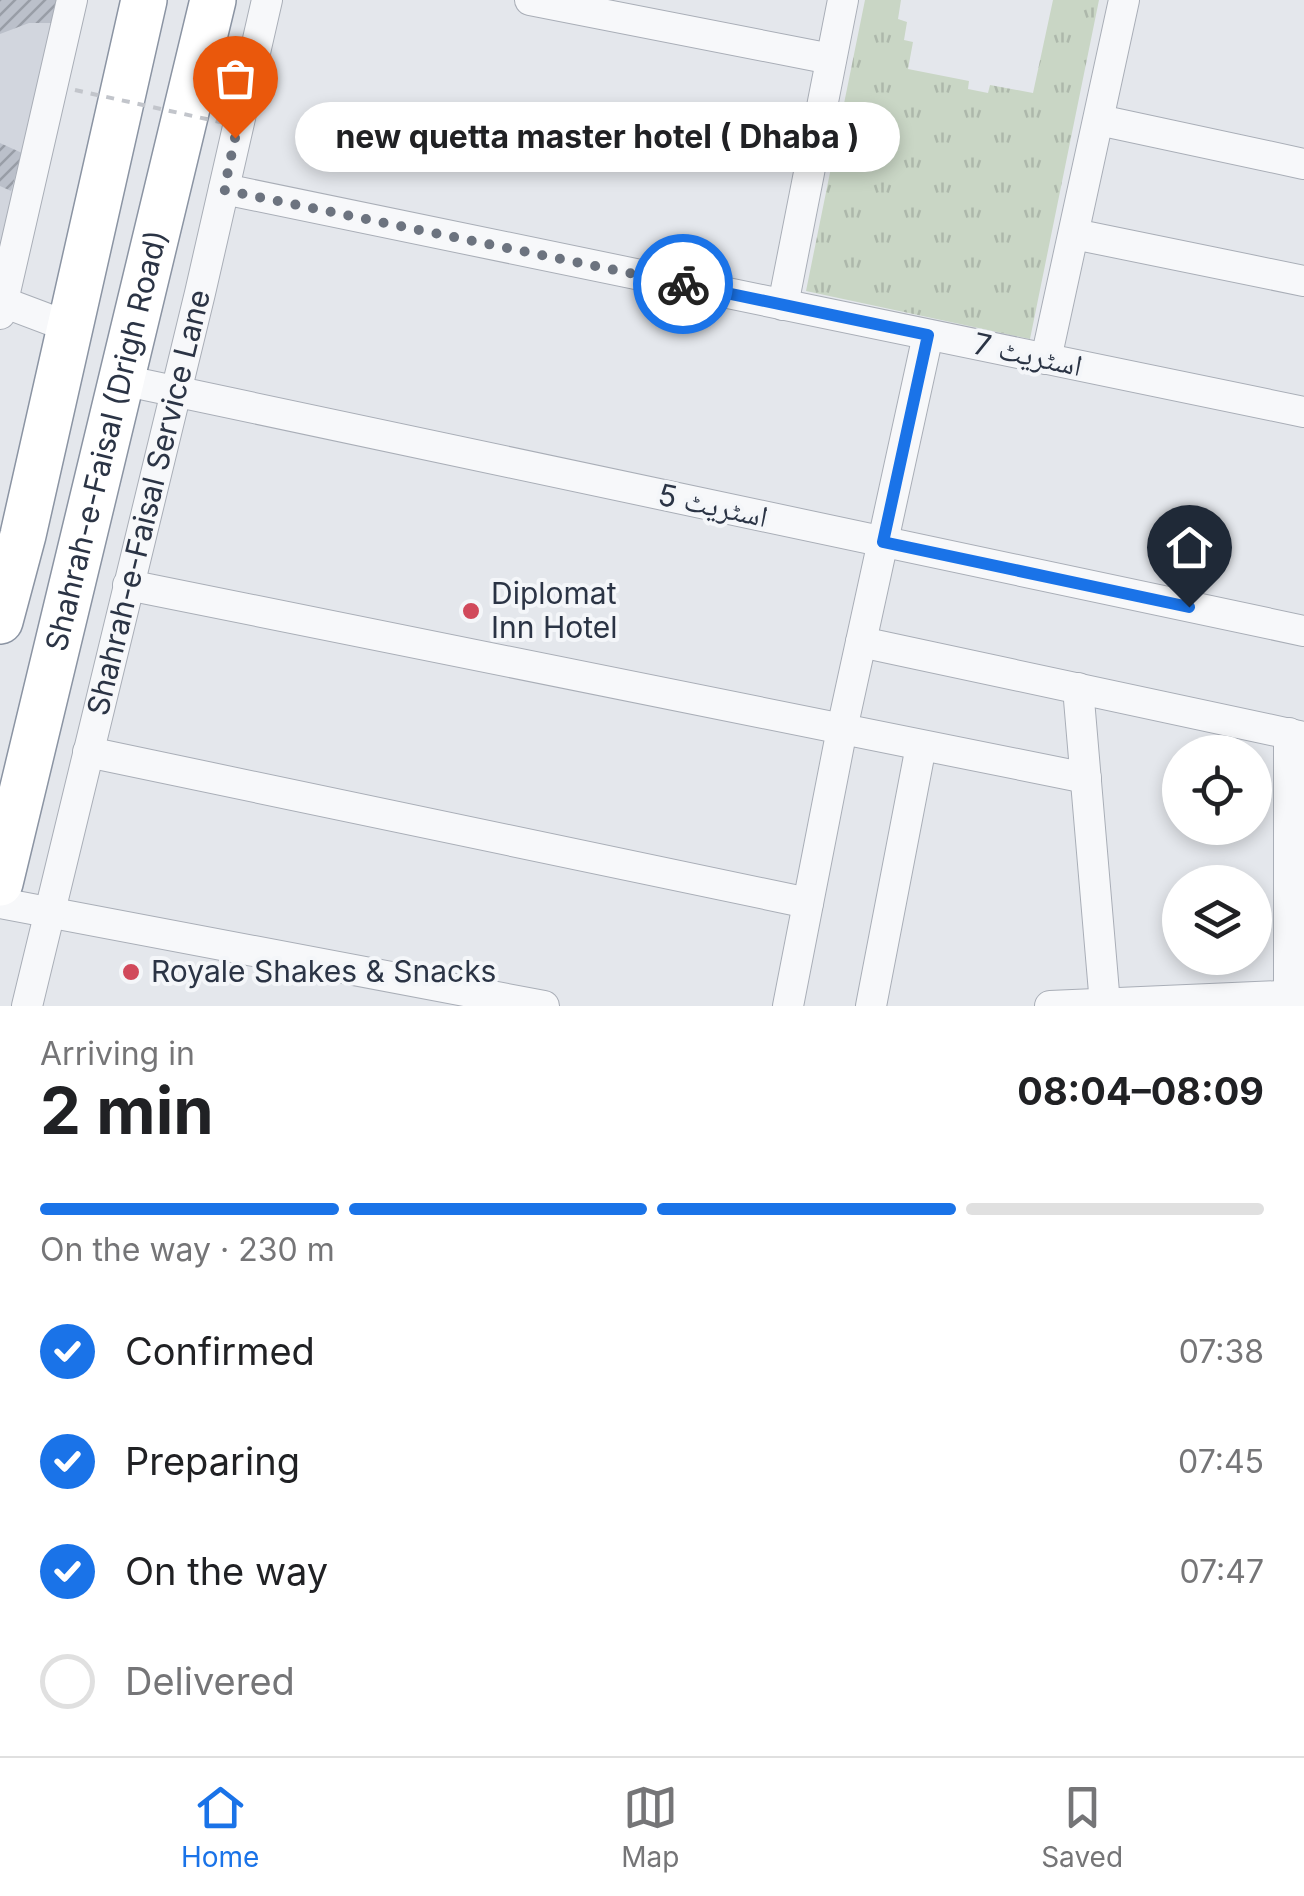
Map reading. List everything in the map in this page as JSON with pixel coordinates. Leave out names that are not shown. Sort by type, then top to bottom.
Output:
[{"type":"highway","name":"Shahrah-e-Faisal (Drigh Road)","points":[[0,620],[11,533],[70,328],[144,0]]},
{"type":"highway","name":"Shahrah-e-Faisal (Drigh Road)","points":[[0,884],[213,0]]},
{"type":"street","points":[[70,328],[1,306],[72,0]]},
{"type":"street","name":"Shahrah-e-Faisal Service Lane","points":[[27,1006],[267,0]]},
{"type":"street","points":[[530,0],[831,59]]},
{"type":"street","points":[[784,305],[843,0]]},
{"type":"street","points":[[1046,359],[1124,0]]},
{"type":"street","points":[[1099,120],[1304,164]]},
{"type":"street","name":"اسٹریٹ 7","points":[[224,190],[1304,412]]},
{"type":"street","points":[[1074,234],[1304,281]]},
{"type":"street","points":[[788,1006],[842,729],[928,335]]},
{"type":"street","name":"اسٹریٹ 5","points":[[122,380],[1304,631]]},
{"type":"street","points":[[128,585],[1086,778]]},
{"type":"street","points":[[861,642],[1296,735],[1283,998],[1050,1006]]},
{"type":"street","points":[[1078,688],[1105,1004]]},
{"type":"street","points":[[871,1006],[920,746]]},
{"type":"street","points":[[88,752],[808,904]]},
{"type":"street","points":[[0,903],[544,1006]]},
{"type":"path","points":[[75,90],[229,124]]},
{"type":"shaded area","points":[[0,0],[70,0],[0,256]]},
{"type":"green space","points":[[865,0],[901,0],[898,19],[907,22],[904,40],[913,42],[908,69],[969,81],[968,89],[988,93],[990,85],[1033,93],[1053,0],[1099,0],[1030,339],[806,291]]},
{"type":"building","points":[[0,0],[58,0],[52,23],[29,23],[0,34]]},
{"type":"building","points":[[0,143],[22,153],[11,191],[0,186]]},
{"type":"way so far","points":[[235,138],[224,190],[683,284]]},
{"type":"place","name":"new quetta master hotel ( Dhaba )","points":[[235,138]]},
{"type":"place","name":"Diplomat Inn Hotel","points":[[471,611]]},
{"type":"place","name":"Royale Shakes & Snacks","points":[[131,972]]},
{"type":"route","points":[[683,284],[928,335],[883,542],[1189,607]]}]
